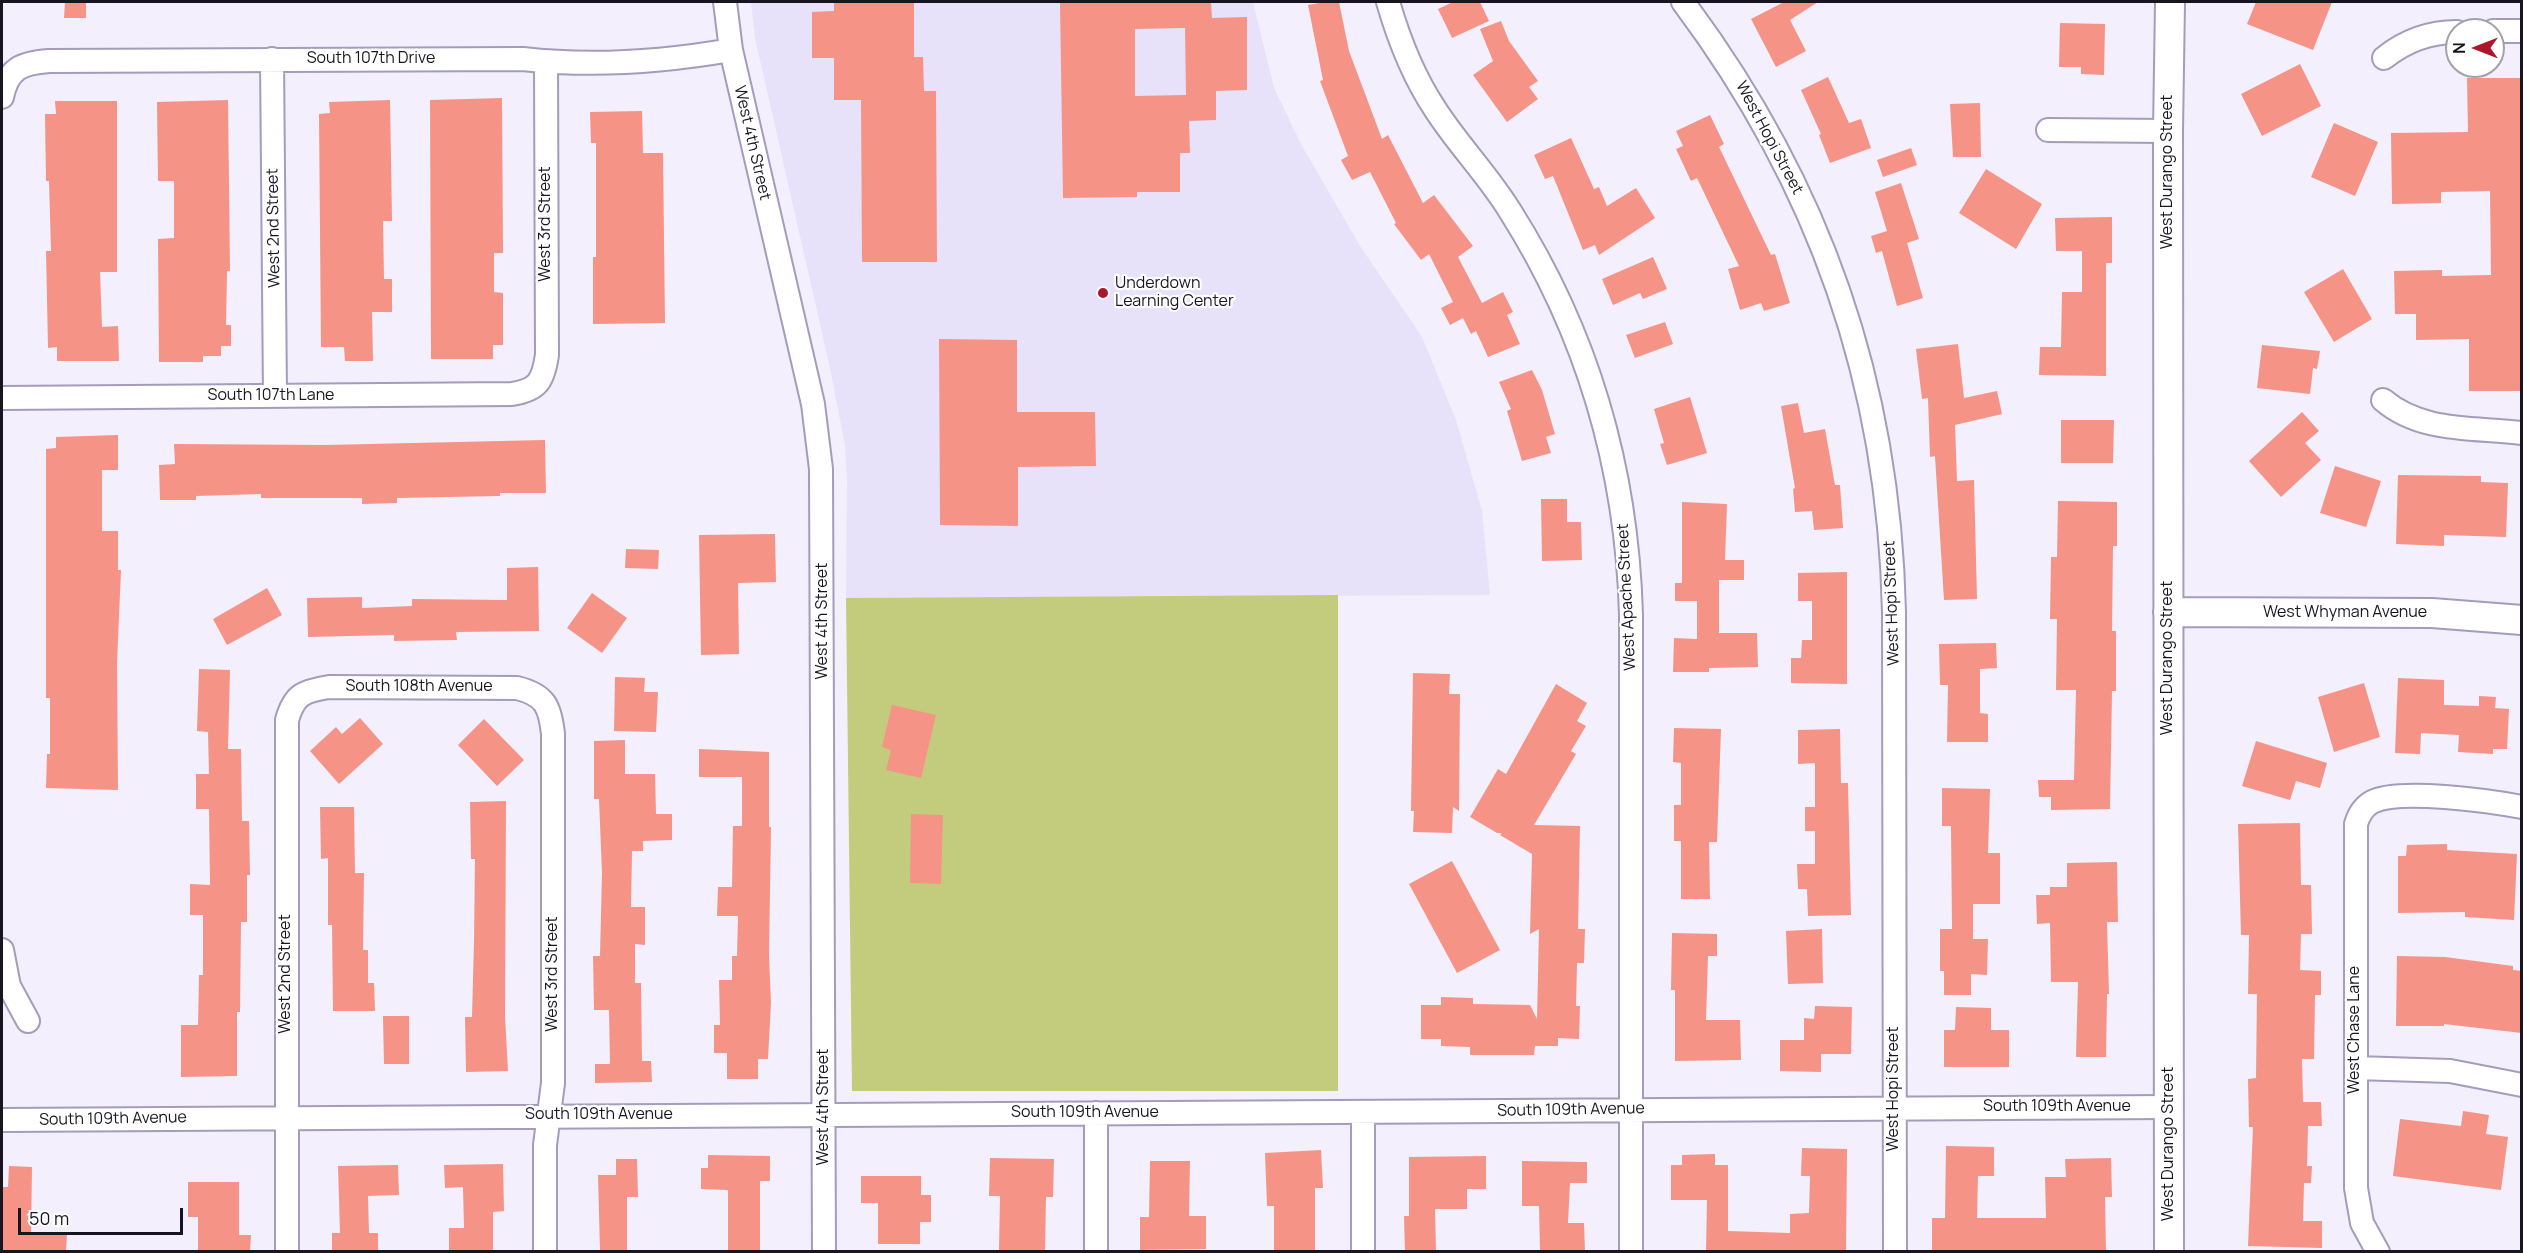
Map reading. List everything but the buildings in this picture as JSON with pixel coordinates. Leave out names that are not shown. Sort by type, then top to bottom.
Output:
[{"type":"street","name":"West 4th Street","points":[[725,2],[731,50],[813,404],[821,470],[824,1251]]},
{"type":"street","name":"West Apache Street","points":[[1388,2],[1402,46],[1423,90],[1445,124],[1482,170],[1510,211],[1558,297],[1583,355],[1610,442],[1622,504],[1630,589],[1631,1251]]},
{"type":"street","name":"West Hopi Street","points":[[1683,2],[1739,81],[1772,138],[1800,194],[1826,255],[1850,323],[1876,434],[1887,507],[1893,577],[1894,1251]]},
{"type":"street","name":"West Durango Street","points":[[2169,1251],[2168,130],[2170,2]]},
{"type":"street","points":[[2505,32],[2522,31]]},
{"type":"street","points":[[2384,58],[2397,47],[2413,39],[2445,33]]},
{"type":"street","name":"South 107th Drive","points":[[2,97],[6,82],[13,72],[23,65],[49,61],[523,59],[546,62],[646,62],[731,50]]},
{"type":"street","name":"West 2nd Street","points":[[272,59],[275,396]]},
{"type":"street","name":"West 3rd Street","points":[[538,384],[545,371],[547,354],[546,62]]},
{"type":"street","points":[[2048,130],[2168,130]]},
{"type":"street","name":"South 107th Lane","points":[[2,398],[512,394],[526,392],[538,384]]},
{"type":"street","points":[[2383,400],[2408,417],[2422,423],[2522,433]]},
{"type":"street","name":"West Whyman Avenue","points":[[2168,612],[2432,613],[2522,620]]},
{"type":"street","name":"South 108th Avenue","points":[[297,698],[306,692],[329,687],[504,687],[531,692],[542,698]]},
{"type":"street","name":"West 2nd Street","points":[[287,1251],[286,733],[290,708],[297,698]]},
{"type":"street","name":"West 3rd Street","points":[[542,698],[548,709],[553,734],[553,1083],[545,1145],[545,1251]]},
{"type":"street","name":"West Chase Lane","points":[[2378,1251],[2362,1223],[2357,1204],[2355,834],[2359,814],[2374,801],[2396,796],[2448,798],[2522,807]]},
{"type":"street","points":[[2,950],[9,986],[28,1021]]},
{"type":"street","points":[[2355,1068],[2450,1071],[2522,1085]]},
{"type":"street","name":"South 109th Avenue","points":[[2,1120],[2169,1107]]},
{"type":"street","points":[[1363,1112],[1363,1251]]},
{"type":"street","points":[[1096,1113],[1096,1251]]},
{"type":"shaded area","name":"Underdown Learning Center","points":[[751,2],[1253,2],[1274,88],[1302,146],[1360,246],[1422,337],[1456,420],[1482,511],[1490,595],[846,598],[845,445],[830,368],[755,38]]},
{"type":"green space","points":[[1338,595],[1338,1091],[852,1091],[846,598]]},
{"type":"place","name":"Underdown Learning Center","points":[[1103,293]]}]
